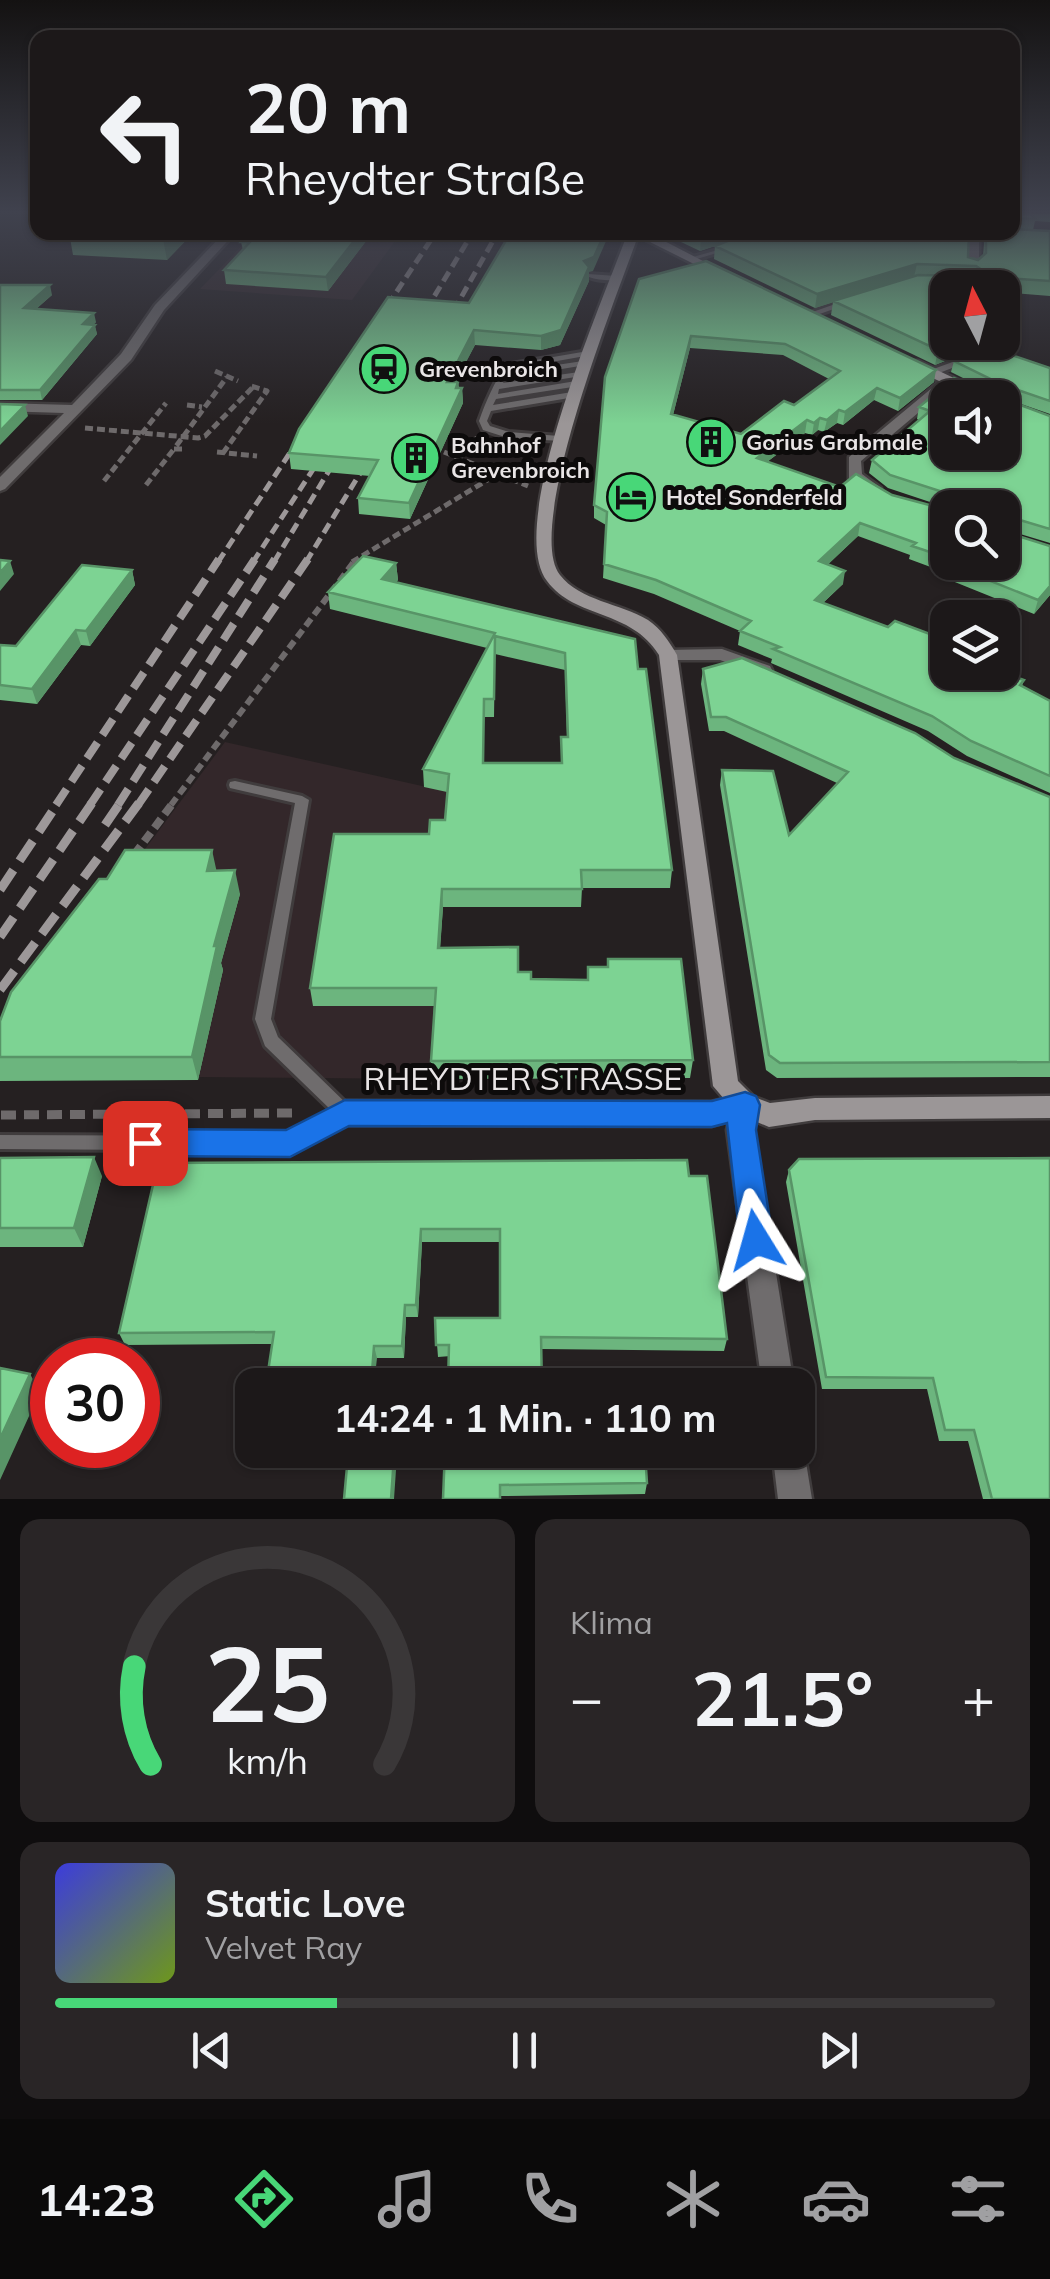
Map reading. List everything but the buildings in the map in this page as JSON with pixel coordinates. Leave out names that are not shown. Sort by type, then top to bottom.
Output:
[{"type":"street","points":[[0,486],[126,357],[164,302],[182,284]]},
{"type":"street","points":[[614,284],[560,438],[546,565],[562,587],[647,626],[659,636],[668,656],[726,1086],[745,1105],[740,1130],[775,1368]]},
{"type":"street","points":[[791,306],[826,323]]},
{"type":"street","points":[[896,356],[947,380]]},
{"type":"street","points":[[888,496],[856,479],[852,462],[930,397]]},
{"type":"street","points":[[0,407],[74,410]]},
{"type":"street","points":[[668,656],[722,654],[773,675]]},
{"type":"street","name":"RHEYDTER STRASSE","points":[[345,1113],[712,1114],[745,1105],[769,1115],[815,1109],[1050,1107]]},
{"type":"street","points":[[791,1468],[795,1499]]},
{"type":"lane","points":[[808,315],[861,298]]},
{"type":"lane","points":[[931,372],[962,360]]},
{"type":"lane","points":[[560,438],[491,431],[484,425],[488,409],[502,376],[582,368]]},
{"type":"lane","points":[[494,392],[582,368]]},
{"type":"lane","points":[[488,409],[582,368]]},
{"type":"lane","points":[[236,785],[302,800],[263,1019],[271,1041],[345,1113]]},
{"type":"lane","name":"RHEYDTER STRASSE","points":[[0,1142],[290,1144],[345,1113]]},
{"type":"path","points":[[215,371],[238,381]]},
{"type":"path","points":[[146,485],[227,377]]},
{"type":"path","points":[[92,417],[84,428],[205,436],[250,386],[267,391],[220,452],[257,456]]},
{"type":"path","points":[[104,481],[166,404]]},
{"type":"path","points":[[188,405],[202,407]]},
{"type":"path","points":[[174,449],[182,450]]},
{"type":"path","points":[[444,452],[526,483],[530,489],[553,490]]},
{"type":"path","points":[[129,862],[350,562],[499,473]]},
{"type":"path","points":[[0,1115],[264,1113]]},
{"type":"shaded area","points":[[205,284],[364,284],[352,300],[200,289]]},
{"type":"shaded area","points":[[225,742],[449,792],[432,1079],[199,1077],[207,1038],[3,1039]]},
{"type":"railway","points":[[378,320],[402,284]]},
{"type":"railway","points":[[417,325],[442,284]]},
{"type":"railway","points":[[445,326],[469,284]]},
{"type":"railway","points":[[218,562],[303,433]]},
{"type":"railway","points":[[274,562],[342,449]]},
{"type":"railway","points":[[307,561],[373,452]]},
{"type":"railway","points":[[253,561],[314,468]]},
{"type":"railway","points":[[56,805],[219,559]]},
{"type":"railway","points":[[118,805],[275,559]]},
{"type":"railway","points":[[90,805],[253,561]]},
{"type":"railway","points":[[138,805],[307,561]]},
{"type":"railway","points":[[0,890],[58,803]]},
{"type":"railway","points":[[0,937],[92,803]]},
{"type":"railway","points":[[105,825],[120,803]]},
{"type":"railway","points":[[0,990],[139,803]]},
{"type":"place","name":"Grevenbroich","points":[[384,369]]},
{"type":"place","name":"Gorius Grabmale","points":[[711,442]]},
{"type":"place","name":"Bahnhof Grevenbroich","points":[[416,458]]},
{"type":"place","name":"Hotel Sonderfeld","points":[[631,497]]},
{"type":"route","points":[[145,1143],[290,1144],[345,1113],[712,1114],[745,1105],[740,1130],[756,1240]]}]
